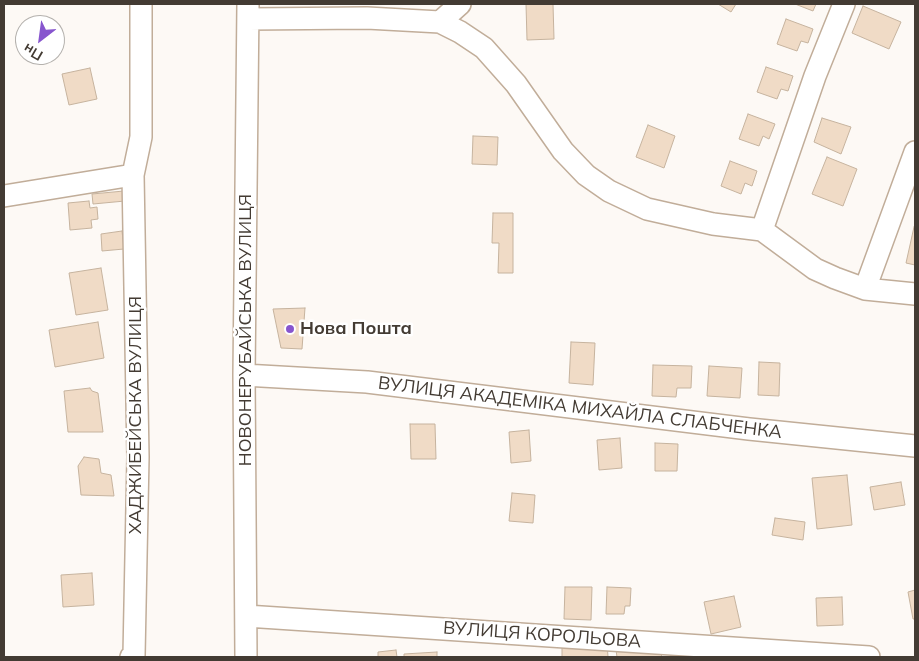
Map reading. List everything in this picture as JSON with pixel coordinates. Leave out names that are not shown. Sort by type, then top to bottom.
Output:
[{"type":"street","name":"ХАДЖИБЕЙСЬКА ВУЛИЦЯ","points":[[132,656],[138,456],[133,175],[141,137],[141,4]]},
{"type":"street","points":[[440,22],[460,4]]},
{"type":"street","points":[[762,230],[815,76],[844,4]]},
{"type":"street","points":[[248,12],[440,22],[460,32],[484,48],[516,84],[562,151],[586,175],[609,191],[647,209],[712,224],[762,230],[815,269],[865,289],[915,294]]},
{"type":"street","name":"НОВОНЕРУБАЙСЬКА ВУЛИЦЯ","points":[[246,657],[244,375],[248,12]]},
{"type":"street","points":[[865,289],[915,152]]},
{"type":"street","points":[[4,196],[133,175]]},
{"type":"street","name":"ВУЛИЦЯ АКАДЕМІКА МИХАЙЛА СЛАБЧЕНКА","points":[[244,375],[367,382],[730,427],[915,446]]},
{"type":"street","name":"ВУЛИЦЯ КОРОЛЬОВА","points":[[246,616],[869,657]]},
{"type":"building","points":[[526,4],[553,4],[554,39],[527,40]]},
{"type":"building","points":[[718,4],[736,4],[731,12]]},
{"type":"building","points":[[795,4],[816,4],[813,11]]},
{"type":"building","points":[[863,6],[901,22],[889,49],[852,33]]},
{"type":"building","points":[[786,19],[813,29],[808,43],[801,41],[797,51],[777,44]]},
{"type":"building","points":[[766,67],[793,76],[788,91],[781,89],[777,99],[757,92]]},
{"type":"building","points":[[90,68],[97,99],[69,105],[62,74]]},
{"type":"building","points":[[748,114],[775,124],[769,139],[763,136],[759,146],[739,139]]},
{"type":"building","points":[[822,118],[851,127],[841,154],[814,142]]},
{"type":"building","points":[[648,125],[675,136],[664,168],[636,157]]},
{"type":"building","points":[[473,136],[498,137],[497,165],[472,164]]},
{"type":"building","points":[[827,157],[857,169],[843,206],[812,194]]},
{"type":"building","points":[[730,161],[757,171],[752,186],[745,183],[741,194],[721,186]]},
{"type":"building","points":[[124,191],[125,201],[93,204],[92,194]]},
{"type":"building","points":[[89,201],[90,208],[97,207],[98,219],[91,220],[92,228],[70,230],[68,203]]},
{"type":"building","points":[[493,213],[513,213],[513,273],[498,273],[499,243],[492,243]]},
{"type":"building","points":[[915,228],[915,265],[906,263]]},
{"type":"building","points":[[122,231],[124,249],[102,251],[101,234]]},
{"type":"building","points":[[101,268],[108,310],[76,315],[69,273]]},
{"type":"building","name":"Нова Пошта","points":[[305,308],[302,349],[281,348],[273,309]]},
{"type":"building","points":[[98,322],[104,358],[55,367],[49,330]]},
{"type":"building","points":[[571,342],[595,343],[593,385],[569,383]]},
{"type":"building","points":[[759,362],[780,363],[779,396],[758,395]]},
{"type":"building","points":[[653,365],[692,366],[691,388],[677,388],[676,397],[652,396]]},
{"type":"building","points":[[709,366],[742,368],[740,398],[707,396]]},
{"type":"building","points":[[90,388],[98,393],[103,432],[68,432],[64,391]]},
{"type":"building","points":[[410,424],[435,424],[436,459],[411,459]]},
{"type":"building","points":[[529,430],[531,461],[511,463],[509,432]]},
{"type":"building","points":[[620,438],[622,468],[599,470],[597,440]]},
{"type":"building","points":[[655,443],[678,444],[677,471],[655,471]]},
{"type":"building","points":[[84,457],[99,459],[101,473],[111,475],[114,496],[81,495],[78,466]]},
{"type":"building","points":[[847,475],[852,525],[817,529],[812,478]]},
{"type":"building","points":[[901,482],[905,505],[874,510],[870,487]]},
{"type":"building","points":[[512,493],[535,495],[533,523],[509,521]]},
{"type":"building","points":[[775,518],[805,522],[803,540],[772,535]]},
{"type":"building","points":[[92,573],[94,605],[63,607],[61,575]]},
{"type":"building","points":[[565,587],[592,587],[591,620],[564,619]]},
{"type":"building","points":[[607,587],[631,588],[630,606],[625,606],[624,614],[606,614]]},
{"type":"building","points":[[915,590],[915,619],[913,619],[908,592]]},
{"type":"building","points":[[734,596],[741,627],[711,634],[704,602]]},
{"type":"building","points":[[842,597],[843,625],[817,626],[816,598]]},
{"type":"building","points":[[607,642],[608,657],[562,657],[562,646]]},
{"type":"building","points":[[396,650],[397,657],[378,657],[378,652]]},
{"type":"building","points":[[616,650],[662,654],[661,657],[617,657]]},
{"type":"building","points":[[437,652],[437,657],[404,657],[404,654]]},
{"type":"place","name":"Нова Пошта","points":[[290,329]]}]
